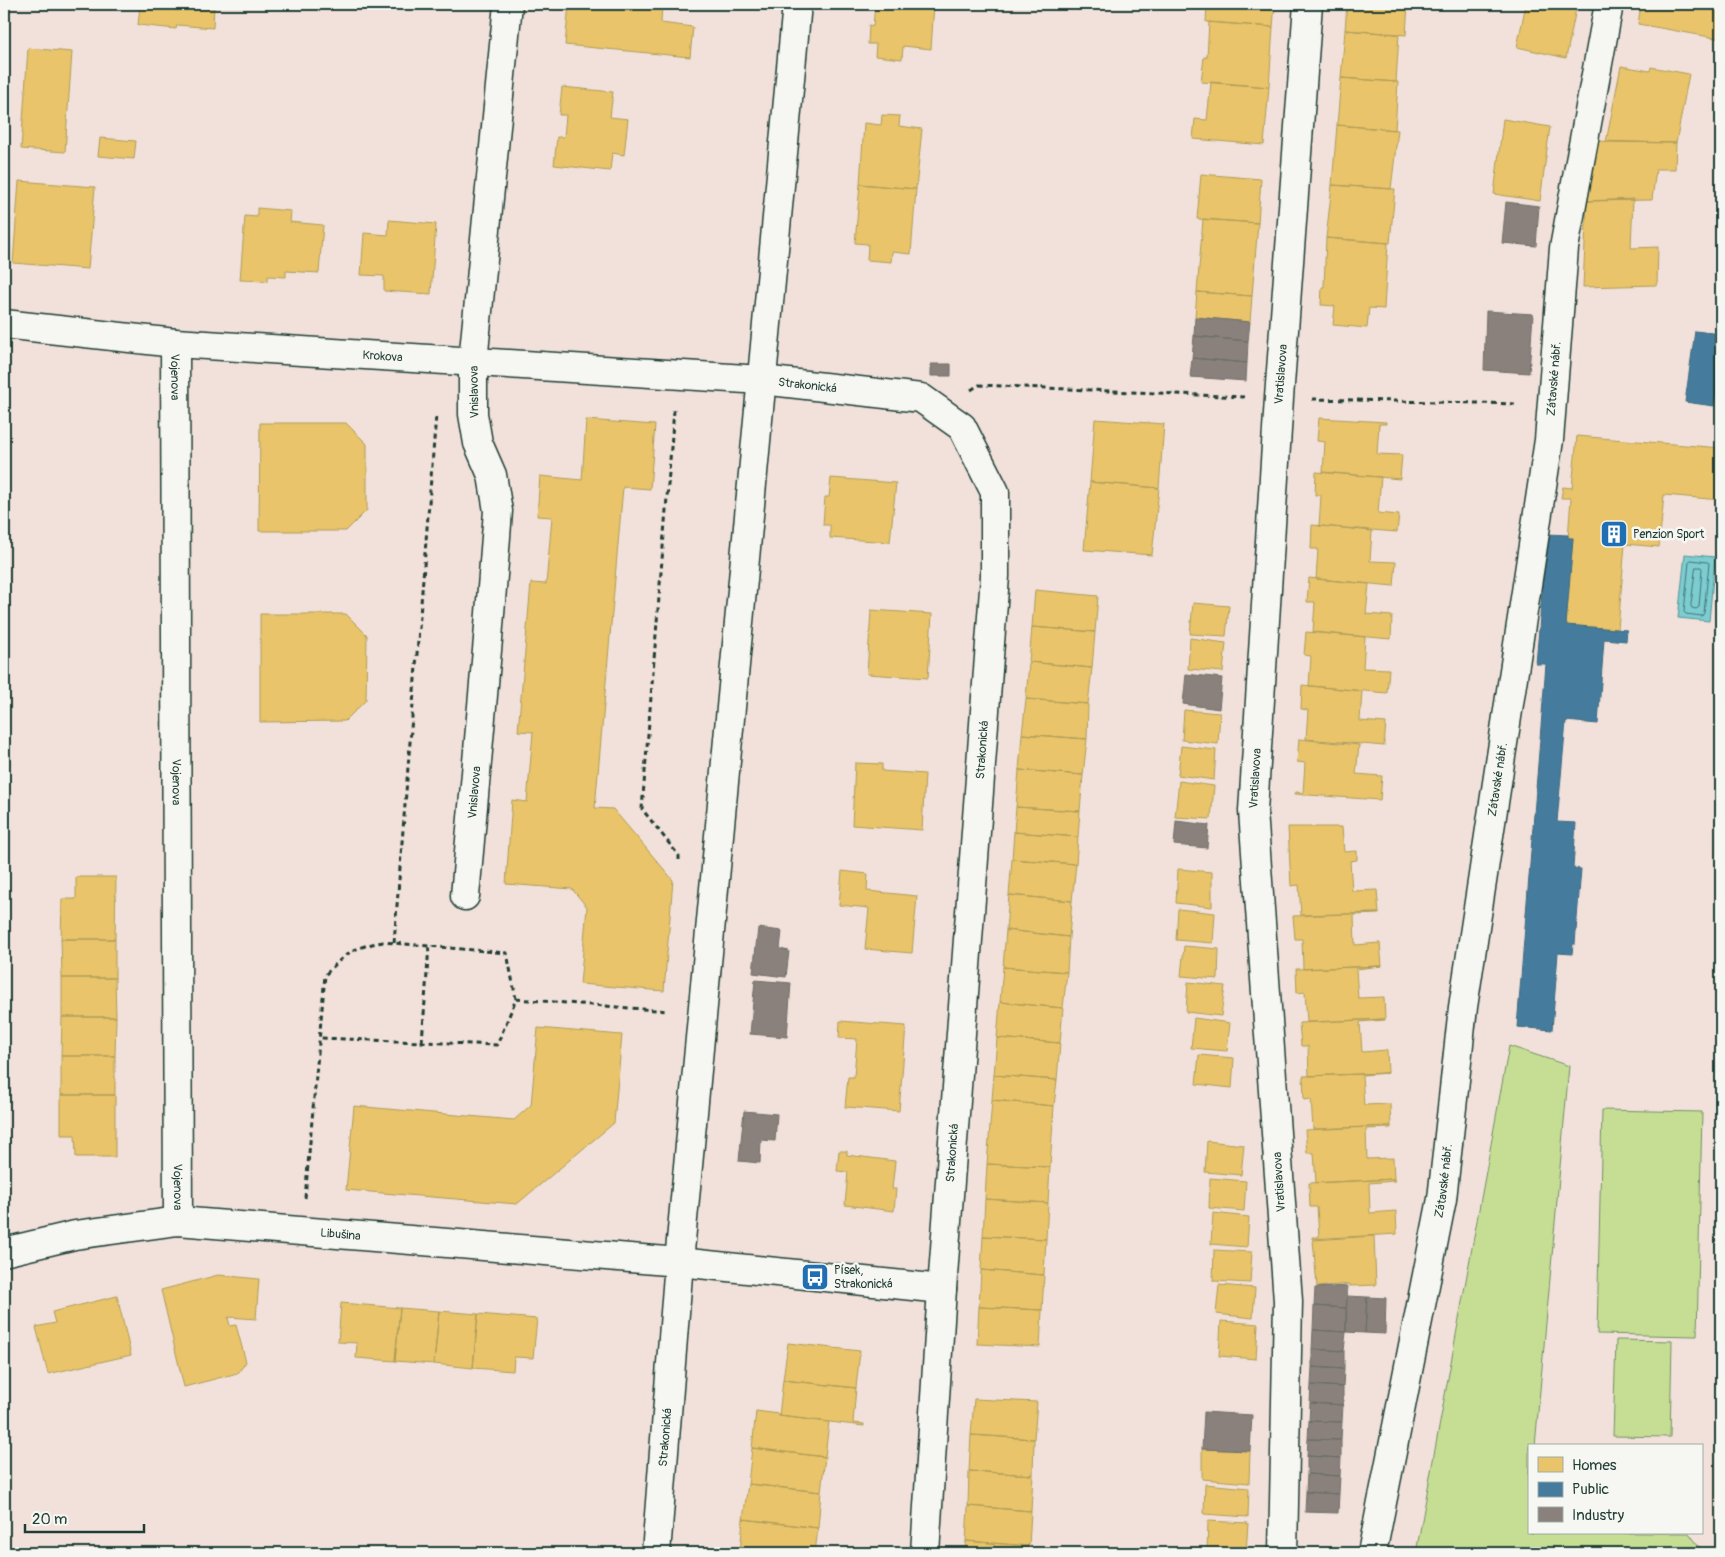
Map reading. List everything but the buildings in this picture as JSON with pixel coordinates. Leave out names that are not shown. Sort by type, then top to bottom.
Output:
[{"type":"street","name":"Vnislavova","points":[[465,896],[498,511],[492,475],[478,443],[473,414],[473,362],[508,4]]},
{"type":"street","name":"Strakonická","points":[[656,1553],[679,1262],[798,4]]},
{"type":"street","name":"Vratislavova","points":[[1283,1553],[1288,1301],[1253,811],[1279,398],[1308,4]]},
{"type":"street","name":"Zátavské nábř.","points":[[1372,1553],[1442,1199],[1463,1007],[1548,450],[1564,248],[1609,4]]},
{"type":"street","name":"Krokova","points":[[4,324],[176,343],[762,380]]},
{"type":"street","name":"Vojenova","points":[[176,343],[178,1221]]},
{"type":"street","name":"Strakonická","points":[[762,380],[921,398],[962,427],[995,492],[995,576],[942,1289],[925,1553]]},
{"type":"street","name":"Libušina","points":[[4,1252],[74,1235],[178,1221],[679,1262]]},
{"type":"street","points":[[679,1262],[942,1289]]},
{"type":"path","points":[[394,943],[441,360]]},
{"type":"path","points":[[677,374],[642,809],[679,856],[680,864]]},
{"type":"path","points":[[935,408],[979,385],[1279,398],[1552,405]]},
{"type":"path","points":[[302,1231],[325,975],[342,957],[363,946],[383,942],[507,953],[516,999],[497,1045],[320,1038]]},
{"type":"path","points":[[422,1042],[429,946]]},
{"type":"path","points":[[516,999],[669,1011],[670,1001]]},
{"type":"green space","points":[[1509,1046],[1569,1066],[1535,1444],[1528,1444],[1528,1534],[1690,1534],[1704,1553],[1416,1553]]},
{"type":"green space","points":[[1602,1110],[1702,1112],[1697,1336],[1597,1334]]},
{"type":"green space","points":[[1616,1340],[1672,1341],[1670,1437],[1613,1436]]},
{"type":"water","points":[[1685,554],[1715,557],[1709,621],[1678,618]]},
{"type":"place","name":"Penzion Sport","points":[[1614,534]]},
{"type":"place","name":"Písek, Strakonická","points":[[815,1277]]}]
